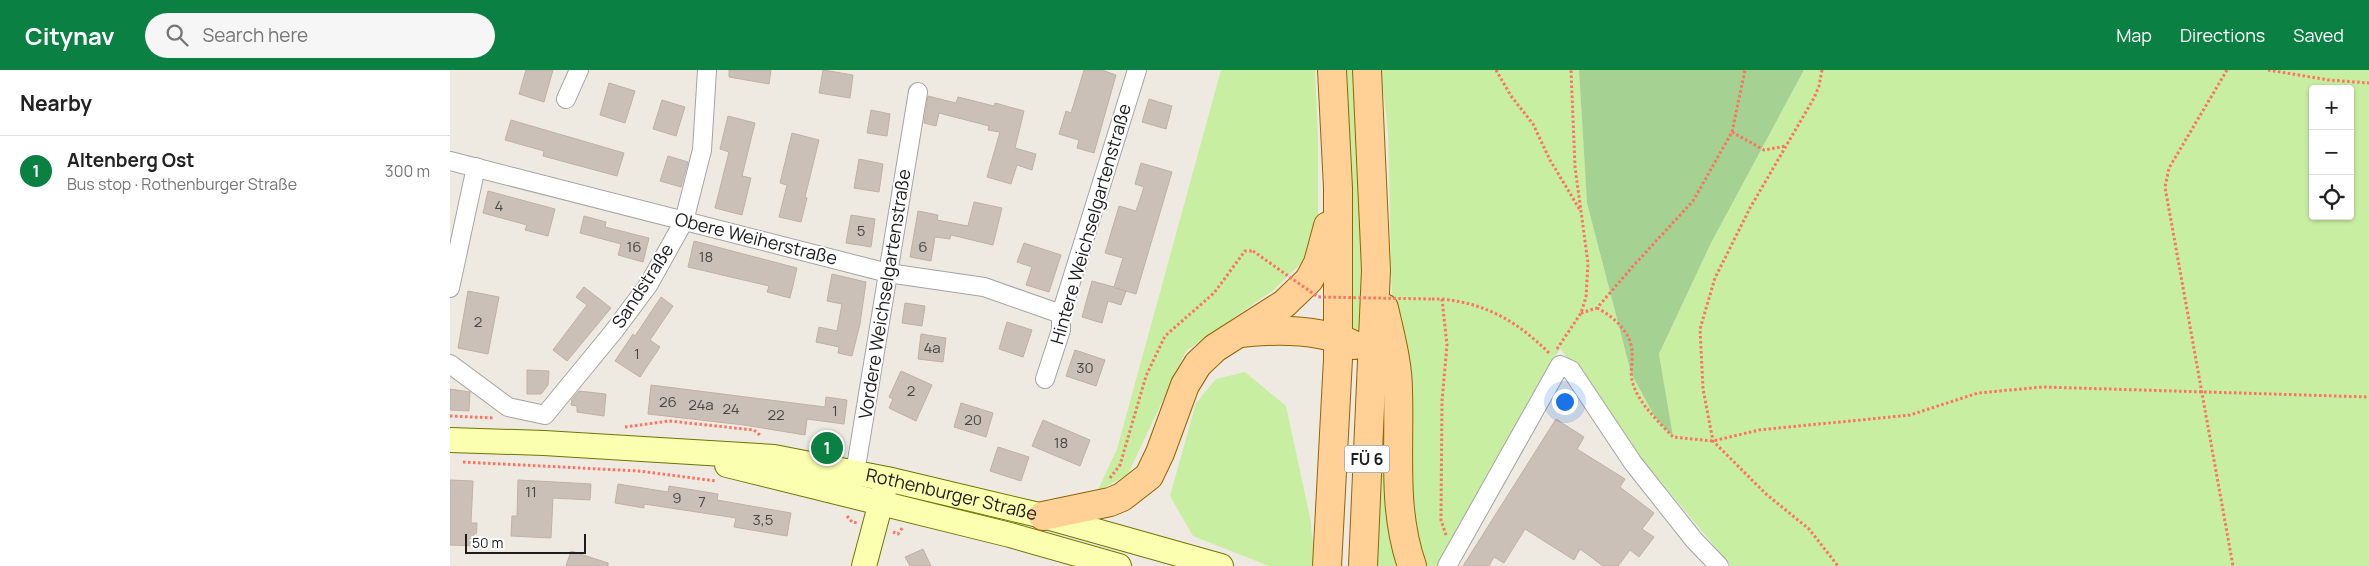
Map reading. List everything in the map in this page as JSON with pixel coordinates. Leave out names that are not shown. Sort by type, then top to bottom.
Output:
[{"type":"main road","name":"FÜ 6","points":[[1327,566],[1338,337],[1338,188],[1332,70]]},
{"type":"main road","name":"FÜ 6","points":[[1362,566],[1376,270],[1367,70]]},
{"type":"main road","points":[[1043,516],[1110,502],[1122,497],[1142,482],[1155,465],[1178,401],[1190,375],[1208,354],[1284,304],[1309,280],[1318,263],[1338,188]]},
{"type":"main road","points":[[1376,270],[1397,371],[1398,498],[1412,566]]},
{"type":"main road","points":[[1240,333],[1267,330],[1338,337],[1372,353]]},
{"type":"main road","name":"Rothenburger Straße","points":[[450,440],[544,443],[774,457],[887,478],[1043,516],[1221,566]]},
{"type":"main road","name":"Rothenburger Straße","points":[[677,452],[847,504],[881,503],[1010,535],[1119,566]]},
{"type":"main road","points":[[864,566],[887,478]]},
{"type":"street","points":[[566,99],[579,70]]},
{"type":"street","name":"Sandstraße","points":[[450,364],[508,408],[545,415],[614,331],[649,284],[684,221],[702,150],[707,70]]},
{"type":"street","name":"Hintere Weichselgartenstraße","points":[[1045,379],[1061,330],[1061,314],[1137,70]]},
{"type":"street","name":"Vordere Weichselgartenstraße","points":[[847,504],[855,472],[918,92]]},
{"type":"street","name":"Obere Weiherstraße","points":[[450,161],[888,273],[984,287],[1061,314]]},
{"type":"street","points":[[450,288],[476,167]]},
{"type":"street","points":[[1450,560],[1556,361],[1571,370],[1633,463],[1694,540],[1719,566]]},
{"type":"path","points":[[1496,70],[1510,96],[1533,124],[1550,160],[1582,213]]},
{"type":"path","points":[[1109,480],[1120,465],[1146,376],[1165,336],[1214,293],[1246,251],[1253,251],[1318,297],[1466,301],[1498,313],[1526,332],[1556,361],[1581,313],[1586,298],[1588,263],[1575,167],[1571,70]]},
{"type":"path","points":[[1581,313],[1597,308],[1634,264],[1693,201],[1732,132],[1745,70]]},
{"type":"path","points":[[1822,70],[1814,98],[1750,208],[1715,278],[1700,329],[1703,389],[1713,441],[1766,494],[1809,529],[1838,566]]},
{"type":"path","points":[[2227,70],[2166,174],[2165,187],[2233,566]]},
{"type":"path","points":[[2268,70],[2329,80],[2369,83]]},
{"type":"path","points":[[1732,132],[1764,150],[1786,146]]},
{"type":"path","points":[[1442,299],[1447,345],[1442,401],[1442,520],[1450,560]]},
{"type":"path","points":[[1597,308],[1612,317],[1620,325],[1632,349],[1632,380],[1641,399],[1673,437],[1713,441],[1758,430],[1910,415],[1978,393],[2044,387],[2369,397]]},
{"type":"path","points":[[460,462],[639,471],[717,482]]},
{"type":"path","points":[[847,504],[852,522],[898,534],[909,522]]},
{"type":"green space","points":[[1221,70],[1315,70],[1318,138],[1318,215],[1311,253],[1275,289],[1186,351],[1128,474],[1097,492],[1117,449]]},
{"type":"green space","points":[[1344,70],[1357,70],[1360,128],[1363,333],[1350,336]]},
{"type":"green space","points":[[1381,70],[1579,70],[1587,203],[1631,373],[1672,436],[1659,354],[1711,243],[1804,70],[2369,70],[2369,566],[1731,566],[1624,438],[1560,348],[1439,566],[1418,566],[1392,302],[1388,133]]},
{"type":"green space","points":[[1579,70],[1804,70],[1711,243],[1659,354],[1673,437],[1655,417],[1631,373],[1587,203]]},
{"type":"green space","points":[[1384,361],[1405,566],[1375,566]]},
{"type":"green space","points":[[1245,372],[1286,406],[1311,522],[1314,554],[1313,566],[1269,566],[1193,536],[1170,496],[1196,403],[1216,379]]},
{"type":"building","points":[[526,70],[553,70],[544,102],[519,94]]},
{"type":"building","points":[[729,70],[771,70],[769,84],[729,77]]},
{"type":"building","points":[[823,70],[853,75],[850,98],[819,93]]},
{"type":"building","points":[[1084,70],[1102,70],[1116,75],[1094,153],[1077,148],[1079,140],[1059,134],[1066,111],[1071,113]]},
{"type":"building","points":[[609,83],[635,91],[625,123],[600,115]]},
{"type":"building","points":[[928,96],[956,103],[958,97],[994,106],[995,103],[1024,111],[1015,148],[1036,154],[1032,170],[1017,165],[1011,184],[987,177],[1000,132],[988,130],[989,126],[939,113],[936,126],[924,123]]},
{"type":"building","points":[[1149,99],[1172,106],[1166,129],[1142,122]]},
{"type":"building","points":[[662,100],[685,107],[676,136],[653,129]]},
{"type":"building","points":[[871,110],[890,114],[887,136],[867,133]]},
{"type":"building","points":[[728,116],[755,123],[742,176],[751,178],[742,215],[715,208],[729,152],[720,149]]},
{"type":"building","points":[[511,120],[624,153],[617,176],[543,156],[544,151],[505,140]]},
{"type":"building","points":[[792,133],[819,140],[801,222],[779,217],[787,185],[780,183]]},
{"type":"building","points":[[668,156],[688,162],[681,187],[660,181]]},
{"type":"building","points":[[859,159],[883,164],[879,192],[854,188]]},
{"type":"building","points":[[1141,163],[1172,172],[1136,294],[1126,291],[1121,305],[1108,301],[1102,323],[1082,317],[1092,281],[1114,287],[1123,258],[1105,253],[1119,206],[1136,211],[1144,187],[1135,184]]},
{"type":"building","points":[[488,191],[555,209],[548,236],[525,230],[527,225],[483,213]]},
{"type":"building","points":[[974,202],[1002,208],[993,245],[951,235],[950,239],[935,237],[931,261],[910,257],[918,211],[938,215],[937,220],[968,226]]},
{"type":"building","points":[[851,215],[875,219],[871,247],[846,243]]},
{"type":"building","points":[[584,216],[606,222],[605,227],[649,238],[643,262],[618,255],[621,244],[580,233]]},
{"type":"building","points":[[694,241],[797,268],[790,298],[767,292],[769,286],[688,267]]},
{"type":"building","points":[[1024,243],[1061,255],[1049,292],[1026,285],[1032,267],[1017,262]]},
{"type":"building","points":[[832,274],[866,282],[860,324],[852,356],[838,353],[839,347],[816,342],[819,327],[837,331],[842,304],[827,301]]},
{"type":"building","points":[[584,287],[611,308],[567,361],[553,350],[587,305],[576,297]]},
{"type":"building","points":[[468,291],[499,297],[488,354],[458,348]]},
{"type":"building","points":[[661,297],[673,306],[650,340],[660,347],[640,377],[615,361],[633,334],[635,336]]},
{"type":"building","points":[[905,303],[925,306],[922,326],[902,323]]},
{"type":"building","points":[[1007,322],[1032,330],[1023,357],[999,349]]},
{"type":"building","points":[[921,334],[946,338],[943,362],[918,359]]},
{"type":"building","points":[[1075,350],[1105,360],[1096,386],[1066,376]]},
{"type":"building","points":[[527,370],[549,371],[548,385],[541,394],[527,394]]},
{"type":"building","points":[[901,371],[932,385],[916,421],[889,408],[893,399],[889,397]]},
{"type":"building","points":[[651,385],[825,407],[826,397],[847,400],[844,424],[807,419],[805,435],[744,425],[648,414]]},
{"type":"building","points":[[450,389],[470,392],[469,411],[450,410]]},
{"type":"building","points":[[579,391],[606,394],[604,416],[577,412],[577,406],[571,405],[572,399]]},
{"type":"building","points":[[961,403],[993,413],[986,437],[954,427]]},
{"type":"building","points":[[1556,419],[1584,437],[1577,449],[1625,479],[1620,487],[1654,513],[1642,529],[1654,537],[1639,557],[1630,550],[1618,566],[1603,566],[1580,549],[1574,560],[1525,529],[1504,563],[1494,557],[1489,566],[1463,566]]},
{"type":"building","points":[[1043,420],[1090,440],[1080,466],[1032,446]]},
{"type":"building","points":[[998,447],[1029,457],[1021,481],[990,471]]},
{"type":"building","points":[[450,480],[473,481],[471,523],[477,523],[476,546],[450,545]]},
{"type":"building","points":[[518,480],[591,484],[590,500],[553,498],[551,538],[511,536],[512,516],[517,516]]},
{"type":"building","points":[[618,484],[668,492],[669,486],[718,494],[717,500],[791,513],[787,536],[734,527],[736,518],[644,504],[644,508],[615,503]]},
{"type":"building","points":[[923,549],[931,566],[910,566],[905,557]]},
{"type":"building","points":[[571,551],[608,563],[608,566],[566,566]]},
{"type":"place","name":"Altenberg Ost","points":[[827,448]]}]
